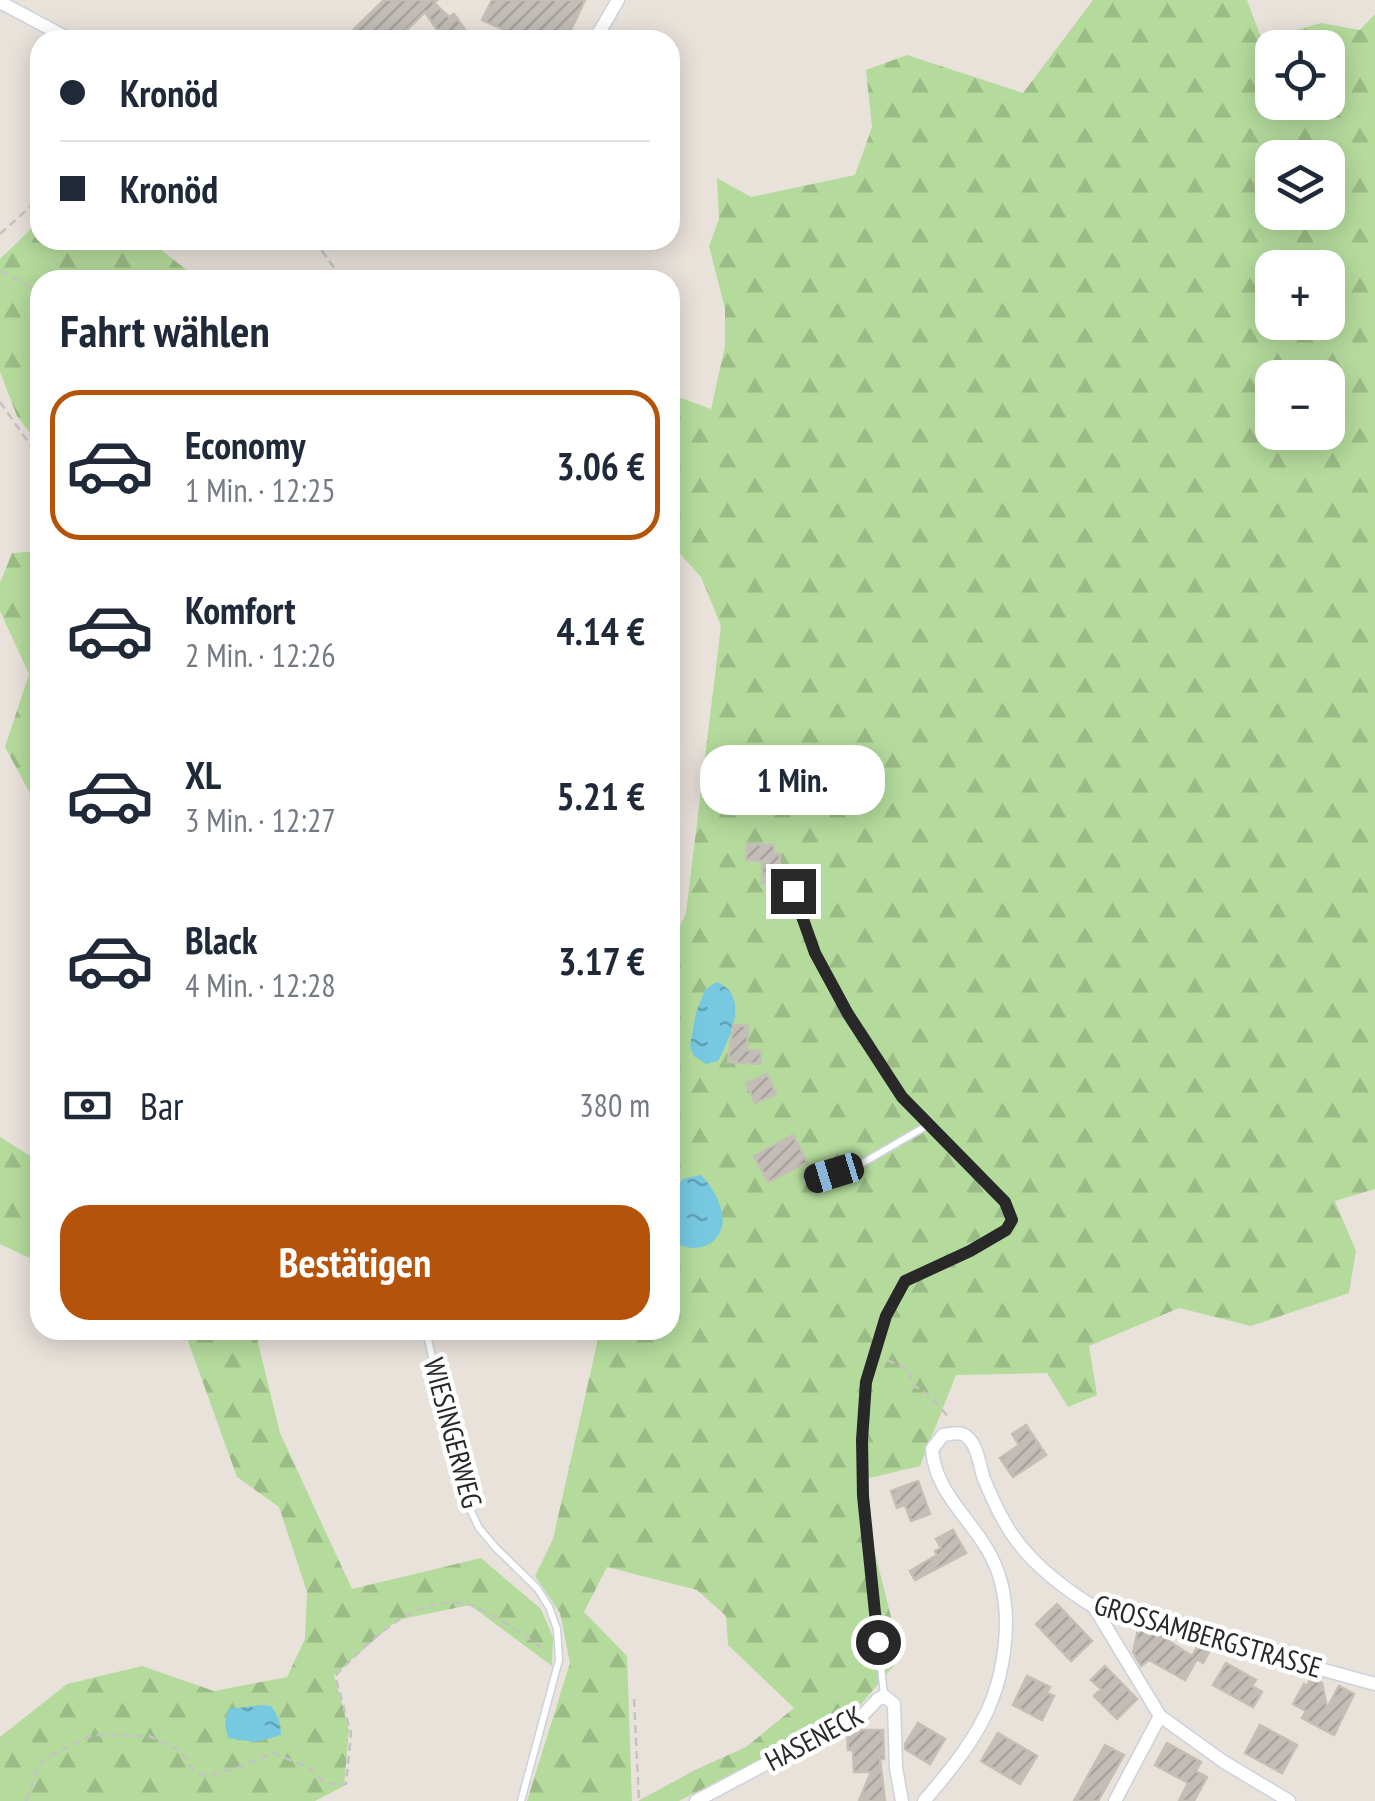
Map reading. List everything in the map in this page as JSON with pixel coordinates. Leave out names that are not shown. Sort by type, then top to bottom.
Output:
[{"type":"street","points":[[600,30],[618,0]]},
{"type":"street","points":[[0,2],[52,30]]},
{"type":"street","points":[[924,1801],[952,1768],[989,1710],[1004,1656],[1006,1606],[1002,1581],[986,1546],[946,1492],[933,1464],[932,1449],[943,1435],[960,1433]]},
{"type":"street","name":"GROSSAMBERGSTRASSE","points":[[960,1433],[976,1449],[993,1500],[1015,1538],[1052,1577],[1094,1607],[1375,1684]]},
{"type":"street","points":[[1094,1607],[1160,1716],[1224,1762],[1289,1801]]},
{"type":"street","name":"HASENECK","points":[[696,1801],[841,1724],[860,1718],[884,1696],[894,1704],[896,1768],[902,1801]]},
{"type":"street","points":[[1115,1801],[1160,1716]]},
{"type":"lane","points":[[793,891],[815,953],[848,1014],[902,1097],[1005,1202],[1012,1220],[1006,1230],[970,1251],[905,1281],[886,1316],[866,1382],[863,1496],[884,1696]]},
{"type":"lane","points":[[808,1181],[861,1164],[929,1124]]},
{"type":"lane","name":"WIESINGERWEG","points":[[428,1340],[469,1507],[479,1528],[536,1588],[557,1628],[559,1660],[521,1801]]},
{"type":"path","points":[[0,234],[30,207]]},
{"type":"path","points":[[0,271],[30,287]]},
{"type":"path","points":[[0,402],[30,445]]},
{"type":"path","points":[[873,1359],[890,1360],[909,1370],[912,1384],[932,1398],[960,1433]]},
{"type":"path","points":[[26,1801],[46,1758],[94,1735],[149,1736],[182,1751],[194,1771],[204,1776],[234,1769],[273,1752],[310,1768],[324,1784],[346,1784],[352,1733],[335,1676],[395,1622],[423,1609],[467,1604],[485,1610],[559,1660]]},
{"type":"path","points":[[634,1698],[639,1801]]},
{"type":"green space","points":[[1093,0],[1247,0],[1258,30],[1255,30],[1255,120],[1345,120],[1345,30],[1297,30],[1321,23],[1360,30],[1375,14],[1375,1189],[1335,1201],[1356,1251],[1349,1293],[1251,1326],[1179,1308],[1089,1346],[1097,1395],[1068,1407],[1047,1373],[956,1375],[920,1466],[857,1481],[901,1657],[857,1709],[679,1801],[638,1801],[746,1747],[794,1708],[728,1645],[726,1616],[697,1590],[607,1567],[584,1612],[627,1656],[632,1801],[527,1801],[570,1663],[560,1613],[535,1576],[553,1539],[598,1340],[680,1340],[680,926],[686,913],[721,626],[701,577],[680,554],[680,398],[711,409],[725,346],[725,309],[709,246],[719,219],[717,178],[751,197],[855,175],[872,127],[866,70],[907,55],[1023,93]]},
{"type":"green space","points":[[30,230],[30,250],[162,250],[186,270],[30,270],[30,433],[17,416],[0,372],[0,259]]},
{"type":"green space","points":[[30,552],[30,793],[5,747],[29,674],[0,611],[0,583],[12,553]]},
{"type":"green space","points":[[0,1137],[30,1156],[30,1258],[0,1244]]},
{"type":"green space","points":[[188,1340],[257,1340],[280,1433],[352,1589],[481,1558],[541,1609],[553,1637],[552,1666],[470,1605],[397,1620],[334,1675],[349,1730],[344,1786],[315,1801],[0,1801],[0,1737],[67,1684],[142,1666],[214,1691],[287,1677],[305,1639],[307,1592],[279,1507],[237,1477]]},
{"type":"water","points":[[716,982],[733,996],[735,1017],[718,1061],[706,1064],[694,1056],[690,1046],[705,990]]},
{"type":"water","points":[[701,1175],[717,1198],[722,1226],[708,1245],[680,1245],[683,1179]]},
{"type":"water","points":[[262,1705],[273,1709],[281,1735],[255,1742],[228,1738],[228,1709]]},
{"type":"building","points":[[384,0],[437,0],[434,3],[449,17],[454,14],[465,30],[437,30],[425,12],[406,30],[354,29]]},
{"type":"building","points":[[492,0],[585,0],[571,30],[504,30],[482,20]]},
{"type":"building","points":[[747,844],[774,845],[774,854],[780,854],[779,883],[762,883],[762,861],[746,860]]},
{"type":"building","points":[[733,1025],[748,1026],[747,1050],[761,1051],[760,1064],[728,1062]]},
{"type":"building","points":[[767,1074],[776,1094],[755,1103],[746,1083]]},
{"type":"building","points":[[793,1135],[807,1162],[768,1182],[754,1156]]},
{"type":"building","points":[[1026,1425],[1046,1455],[1013,1477],[1000,1458],[1019,1445],[1012,1434]]},
{"type":"building","points":[[918,1481],[930,1514],[911,1521],[905,1505],[897,1508],[891,1491]]},
{"type":"building","points":[[953,1530],[966,1553],[915,1580],[910,1571],[937,1555],[935,1551],[941,1548],[936,1539]]},
{"type":"building","points":[[1057,1604],[1092,1641],[1071,1661],[1036,1624]]},
{"type":"building","points":[[1138,1630],[1159,1635],[1192,1656],[1198,1646],[1209,1652],[1203,1663],[1197,1659],[1185,1680],[1149,1660],[1141,1666],[1133,1652]]},
{"type":"building","points":[[1226,1663],[1256,1680],[1252,1686],[1262,1692],[1253,1707],[1213,1685]]},
{"type":"building","points":[[1105,1666],[1137,1699],[1117,1719],[1094,1696],[1101,1689],[1091,1680]]},
{"type":"building","points":[[1027,1676],[1050,1687],[1047,1693],[1054,1696],[1042,1720],[1013,1705]]},
{"type":"building","points":[[1311,1678],[1322,1683],[1327,1708],[1339,1686],[1354,1694],[1334,1735],[1302,1718],[1306,1711],[1293,1704]]},
{"type":"building","points":[[918,1723],[945,1739],[930,1764],[905,1749]]},
{"type":"building","points":[[1260,1725],[1297,1745],[1282,1773],[1245,1753]]},
{"type":"building","points":[[883,1730],[884,1759],[880,1759],[885,1801],[859,1801],[871,1772],[854,1772],[847,1732]]},
{"type":"building","points":[[998,1733],[1037,1756],[1020,1784],[981,1761]]},
{"type":"building","points":[[1167,1743],[1201,1762],[1196,1771],[1207,1777],[1194,1801],[1179,1801],[1188,1783],[1155,1765]]},
{"type":"building","points":[[1105,1745],[1124,1755],[1098,1801],[1074,1801]]},
{"type":"route","points":[[793,891],[815,953],[848,1014],[902,1097],[1005,1202],[1012,1220],[1006,1230],[970,1251],[905,1281],[886,1316],[866,1382],[862,1440],[863,1496],[878,1642]]}]
